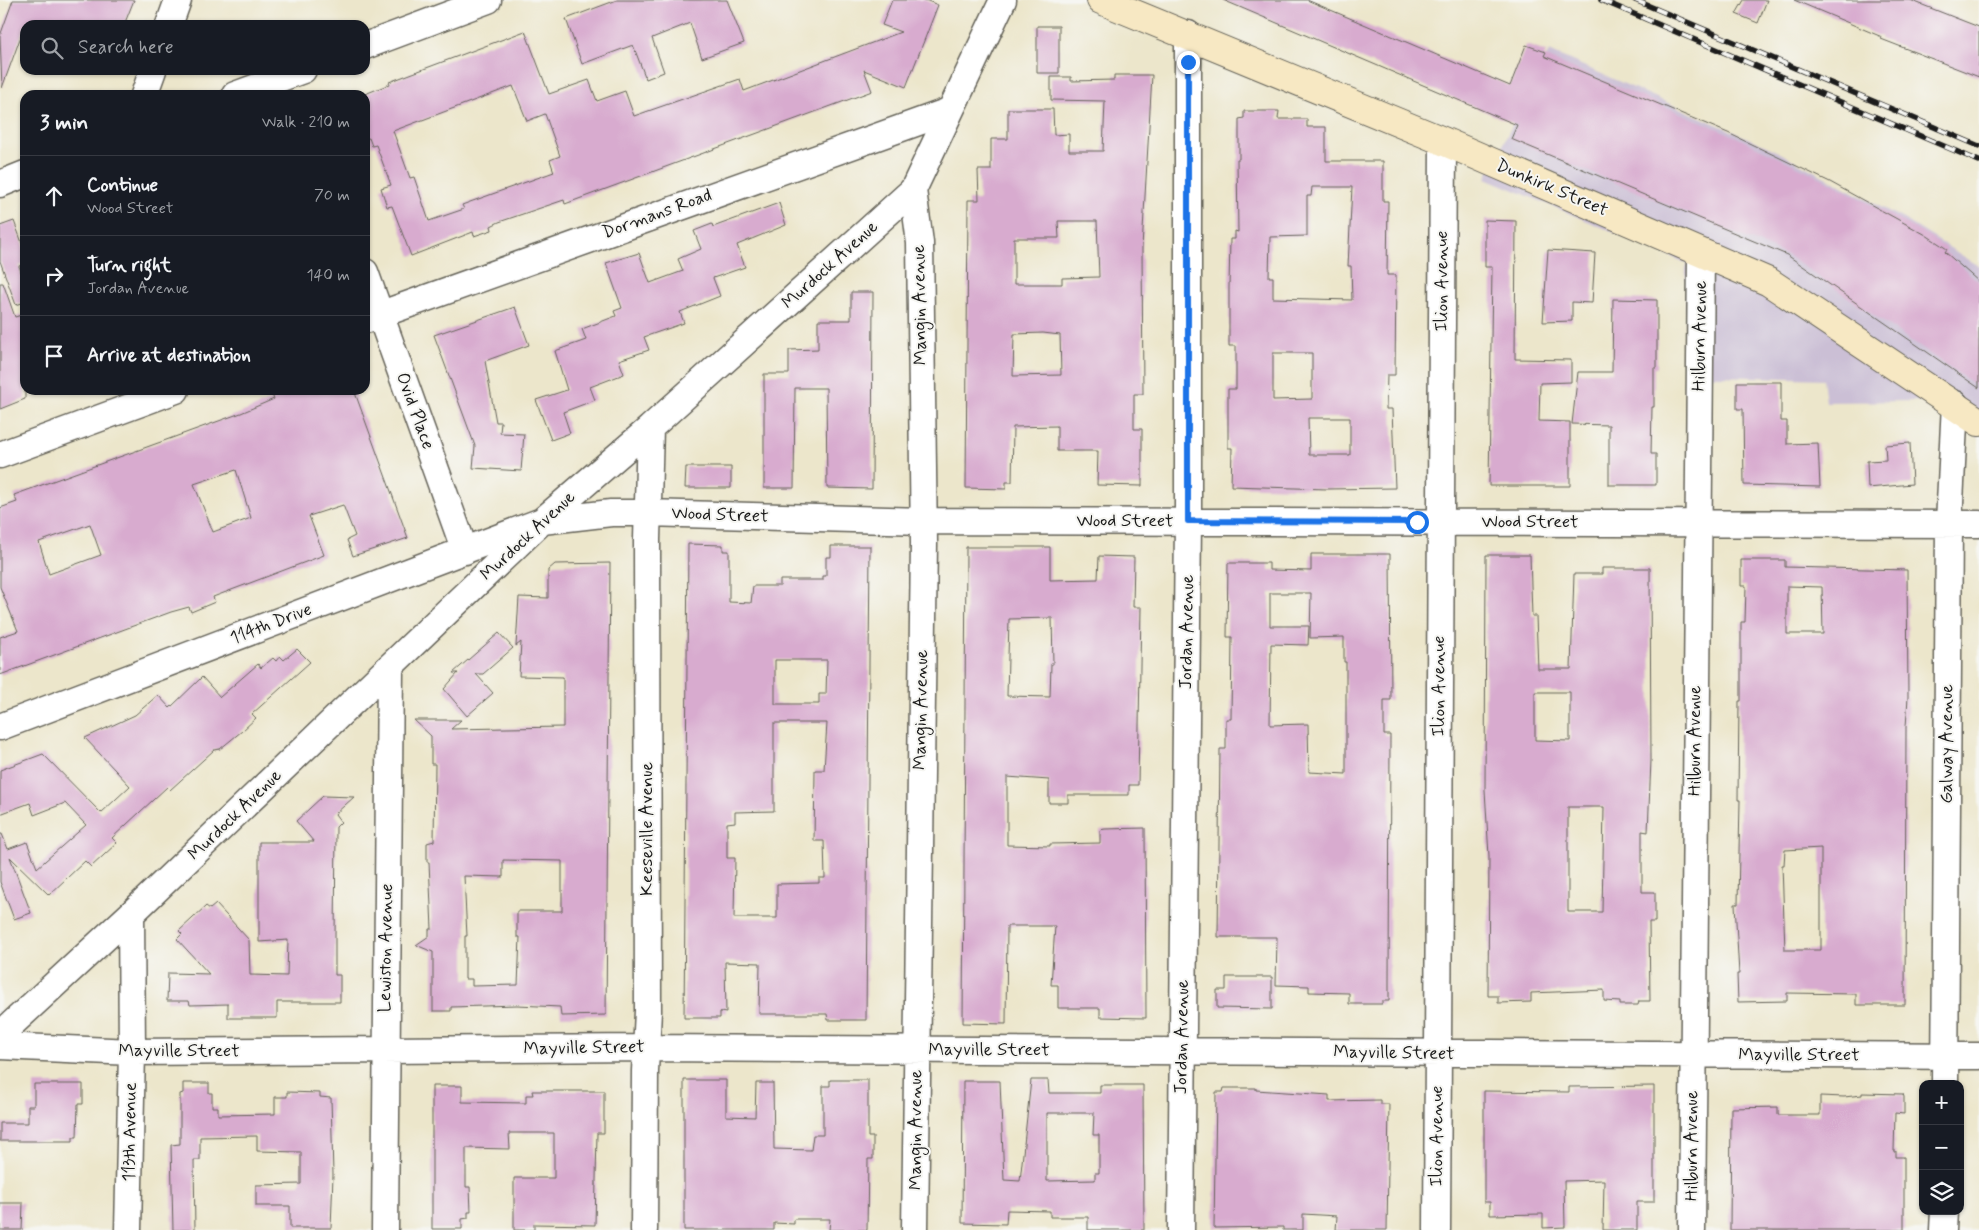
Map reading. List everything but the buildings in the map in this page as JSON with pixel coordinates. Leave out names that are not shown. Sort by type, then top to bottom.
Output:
[{"type":"main road","name":"Dunkirk Street","points":[[1102,0],[1443,141],[1769,282],[1955,404],[1979,422]]},
{"type":"street","points":[[171,20],[178,0]]},
{"type":"street","points":[[370,44],[488,0]]},
{"type":"street","name":"Murdock Avenue","points":[[0,1035],[132,914],[542,521],[650,428],[913,190],[1002,0]]},
{"type":"street","name":"Jordan Avenue","points":[[1180,1230],[1188,521],[1188,34]]},
{"type":"street","points":[[146,90],[151,75]]},
{"type":"street","points":[[256,90],[297,80]]},
{"type":"street","name":"Dormans Road","points":[[373,317],[949,111]]},
{"type":"street","name":"Ilion Avenue","points":[[1437,1230],[1443,141]]},
{"type":"street","points":[[0,184],[20,176]]},
{"type":"street","name":"Mangin Avenue","points":[[913,190],[920,243],[923,521],[915,1230]]},
{"type":"street","name":"Hilburn Avenue","points":[[1692,1230],[1697,522],[1701,252]]},
{"type":"street","name":"Ovid Place","points":[[370,300],[373,317],[465,551]]},
{"type":"street","points":[[0,455],[162,395]]},
{"type":"street","name":"Galway Avenue","points":[[1944,1080],[1949,523],[1955,404]]},
{"type":"street","name":"Keeseville Avenue","points":[[644,1230],[648,1011],[647,513],[650,428]]},
{"type":"street","name":"Wood Street","points":[[542,521],[611,513],[647,513],[923,521],[1979,524]]},
{"type":"street","name":"114th Drive","points":[[0,727],[542,521]]},
{"type":"street","name":"Lewiston Avenue","points":[[385,1230],[385,1050],[390,667]]},
{"type":"street","name":"113th Avenue","points":[[128,1230],[132,1052],[132,914]]},
{"type":"street","name":"Mayville Street","points":[[0,1046],[132,1052],[646,1048],[1979,1056]]},
{"type":"street","points":[[1944,1215],[1944,1230]]},
{"type":"shaded area","points":[[1549,51],[1771,148],[1905,220],[1979,266],[1979,437],[1926,401],[1826,402],[1823,379],[1685,375],[1686,263],[1486,178]]},
{"type":"railway","points":[[1601,0],[1979,161]]},
{"type":"railway","points":[[1635,0],[1979,146]]},
{"type":"route","points":[[1188,62],[1188,521],[1417,522]]}]
